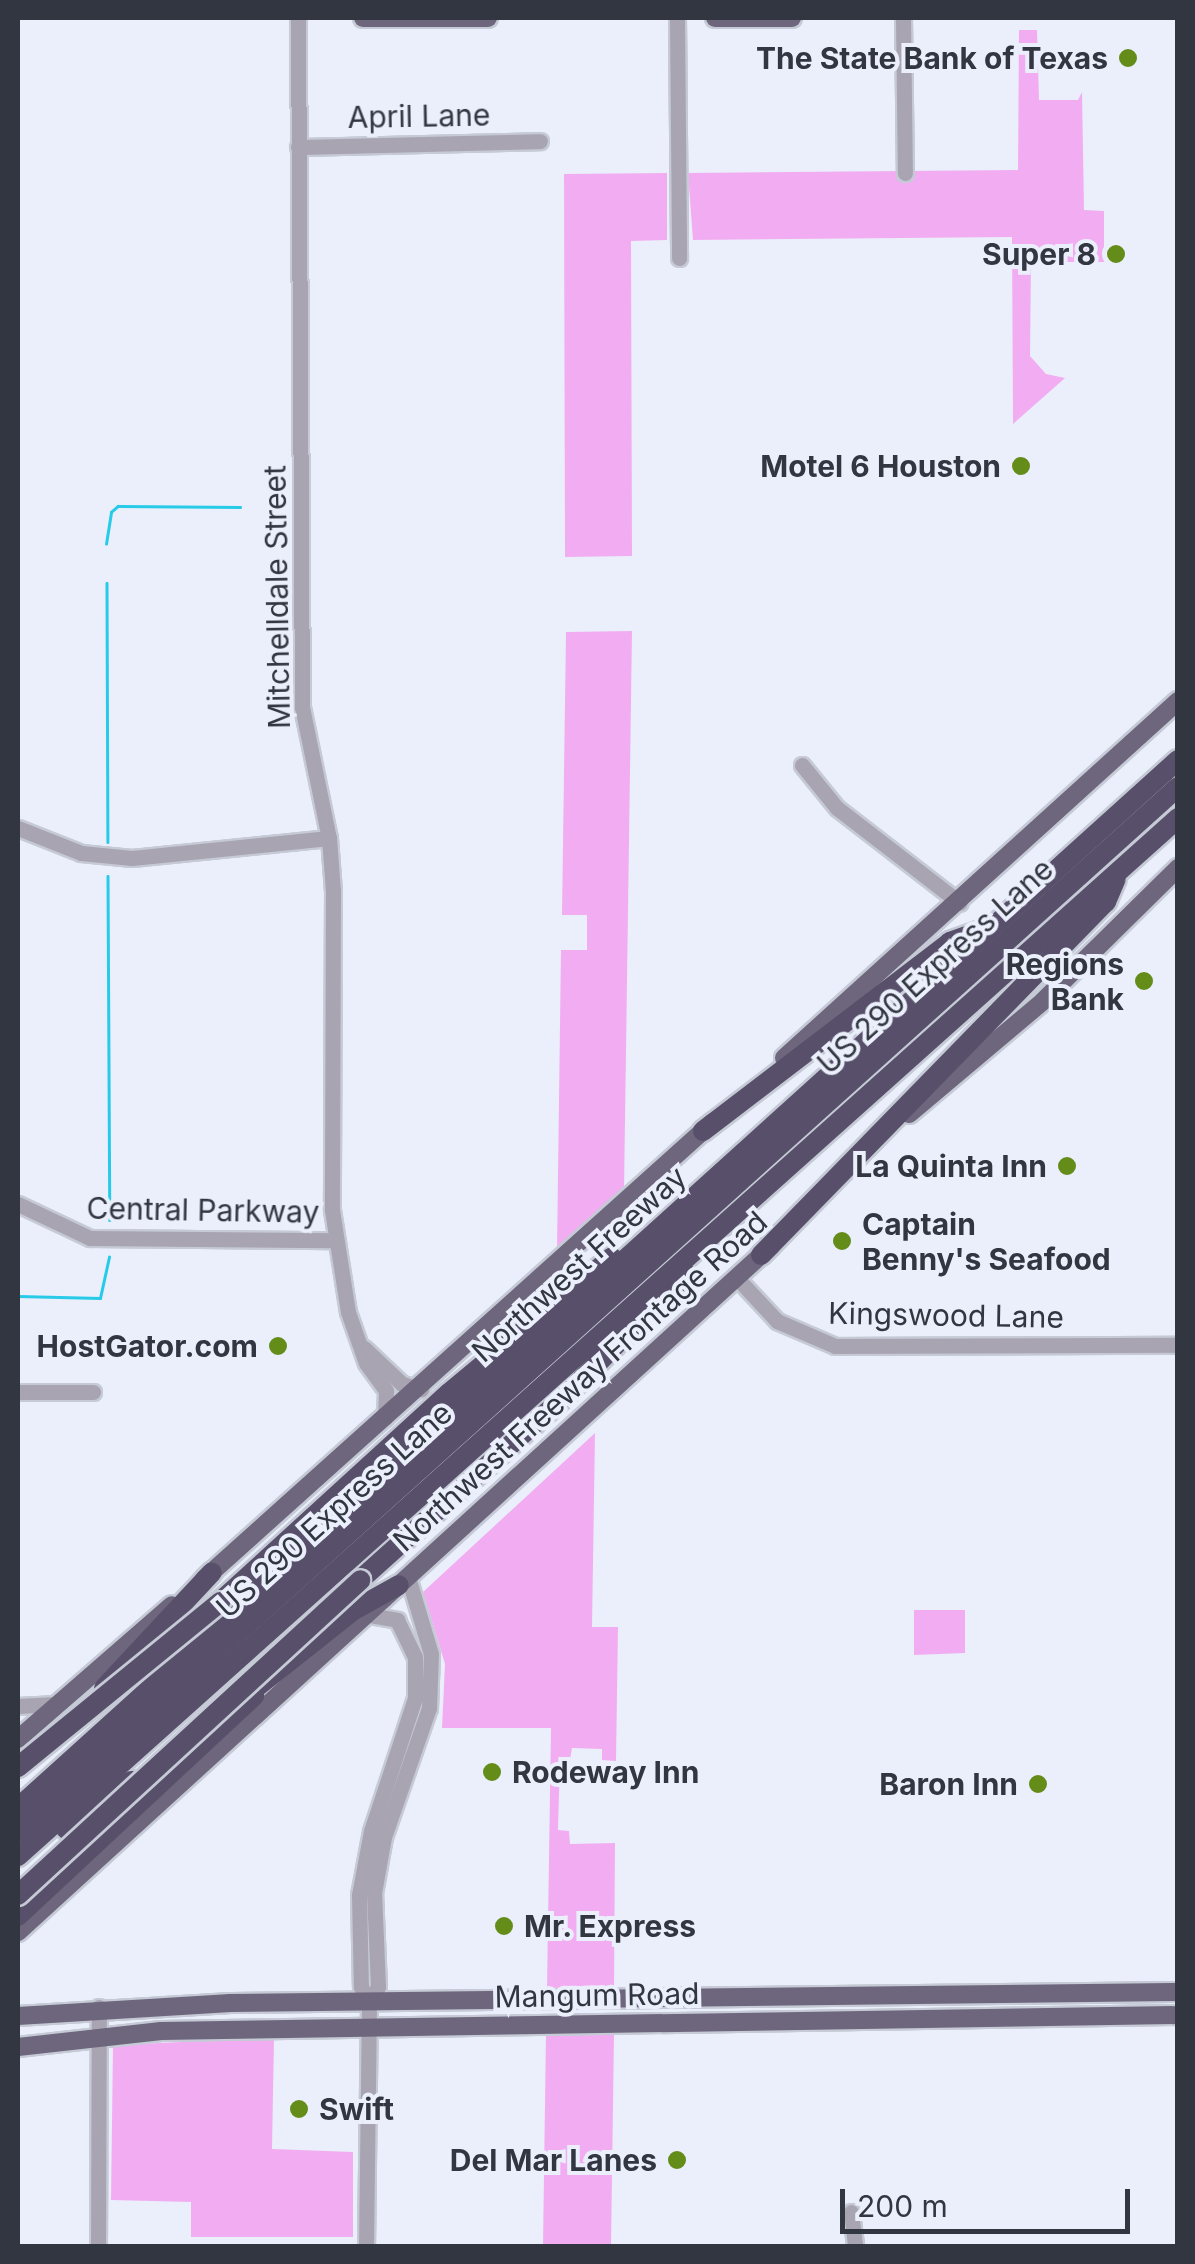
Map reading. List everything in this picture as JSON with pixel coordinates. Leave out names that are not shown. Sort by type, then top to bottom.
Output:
[{"type":"highway","name":"Northwest Freeway","points":[[18,1808],[1178,760]]},
{"type":"highway","name":"US 290 Express Lane","points":[[18,1831],[1178,786]]},
{"type":"highway","points":[[18,1858],[730,1224],[1178,818]]},
{"type":"highway","points":[[761,1255],[1106,902],[1120,870]]},
{"type":"highway","points":[[703,1131],[950,942],[994,926]]},
{"type":"highway","points":[[18,1767],[220,1602],[496,1352],[642,1232],[668,1224]]},
{"type":"highway","points":[[18,1895],[642,1322],[730,1224]]},
{"type":"highway","points":[[18,1780],[212,1572]]},
{"type":"highway","points":[[18,1916],[286,1666],[354,1610],[403,1581]]},
{"type":"highway","points":[[18,1858],[286,1666]]},
{"type":"main road","points":[[363,18],[488,18]]},
{"type":"main road","points":[[715,18],[792,18]]},
{"type":"main road","points":[[18,1739],[384,1422],[703,1131],[1170,716],[1178,701]]},
{"type":"main road","name":"Northwest Freeway Frontage Road","points":[[18,1932],[738,1278],[884,1136],[1043,1001],[1178,868]]},
{"type":"main road","points":[[1094,1992],[1094,2017]]},
{"type":"main road","name":"Mangum Road","points":[[18,2016],[99,2007],[232,2003],[1178,1992]]},
{"type":"main road","points":[[841,1996],[842,2019]]},
{"type":"main road","points":[[505,2024],[506,2001]]},
{"type":"main road","points":[[232,2003],[232,2029]]},
{"type":"main road","name":"Mangum Road","points":[[18,2047],[99,2036],[232,2029],[1178,2015]]},
{"type":"street","name":"Mitchelldale Street","points":[[298,18],[302,707],[329,838],[334,1240],[348,1312],[364,1348],[366,1363],[386,1391],[384,1422]]},
{"type":"street","points":[[677,18],[679,258]]},
{"type":"street","points":[[903,18],[905,173]]},
{"type":"street","name":"April Lane","points":[[298,146],[540,141]]},
{"type":"street","points":[[802,765],[837,808],[960,903]]},
{"type":"street","points":[[18,828],[81,854],[132,858],[329,838]]},
{"type":"street","name":"Central Parkway","points":[[18,1204],[90,1238],[334,1240]]},
{"type":"street","name":"Kingswood Lane","points":[[738,1278],[777,1320],[835,1346],[1178,1345]]},
{"type":"street","name":"Mitchelldale Street","points":[[364,1348],[402,1384],[420,1389]]},
{"type":"street","points":[[18,1392],[92,1392]]},
{"type":"street","points":[[369,2002],[378,1987],[374,1893],[384,1838],[429,1708],[430,1654],[403,1581]]},
{"type":"street","points":[[364,1614],[397,1620],[415,1657],[414,1698],[362,1875],[361,1987],[369,2002],[366,2246]]},
{"type":"street","points":[[18,1706],[56,1704]]},
{"type":"street","points":[[98,2246],[99,2007]]},
{"type":"street","points":[[851,2212],[855,2246]]},
{"type":"shaded area","points":[[1019,30],[1037,30],[1039,100],[1078,100],[1082,92],[1084,210],[1104,211],[1104,262],[1031,262],[1030,356],[1046,374],[1065,378],[1013,424],[1012,237],[693,240],[688,173],[1018,170]]},
{"type":"shaded area","points":[[667,173],[667,240],[631,241],[632,556],[565,557],[564,174]]},
{"type":"shaded area","points":[[632,631],[624,1191],[557,1250],[561,950],[587,950],[587,915],[562,915],[566,632]]},
{"type":"shaded area","points":[[595,1433],[592,1627],[618,1627],[616,1761],[602,1760],[602,1749],[572,1748],[570,1760],[560,1760],[558,1830],[569,1831],[570,1844],[615,1843],[614,1987],[547,1988],[551,1728],[442,1728],[445,1664],[423,1592]]},
{"type":"shaded area","points":[[914,1610],[965,1610],[965,1653],[914,1655]]},
{"type":"shaded area","points":[[546,2033],[614,2034],[611,2246],[543,2246]]},
{"type":"shaded area","points":[[274,2038],[272,2149],[353,2152],[353,2237],[191,2237],[191,2202],[111,2200],[113,2045]]},
{"type":"waterway","points":[[106,544],[111,512],[118,506],[240,507]]},
{"type":"waterway","points":[[107,583],[108,842]]},
{"type":"waterway","points":[[108,876],[110,1220]]},
{"type":"waterway","points":[[18,1296],[100,1298],[109,1257]]},
{"type":"place","name":"The State Bank of Texas","points":[[1128,58]]},
{"type":"place","name":"Super 8","points":[[1116,254]]},
{"type":"place","name":"Motel 6 Houston","points":[[1021,466]]},
{"type":"place","name":"Regions Bank","points":[[1144,981]]},
{"type":"place","name":"La Quinta Inn","points":[[1067,1166]]},
{"type":"place","name":"Captain Benny's Seafood","points":[[842,1241]]},
{"type":"place","name":"HostGator.com","points":[[278,1346]]},
{"type":"place","name":"Rodeway Inn","points":[[492,1772]]},
{"type":"place","name":"Baron Inn","points":[[1038,1784]]},
{"type":"place","name":"Mr. Express","points":[[504,1926]]},
{"type":"place","name":"Swift","points":[[299,2109]]},
{"type":"place","name":"Del Mar Lanes","points":[[677,2160]]}]
